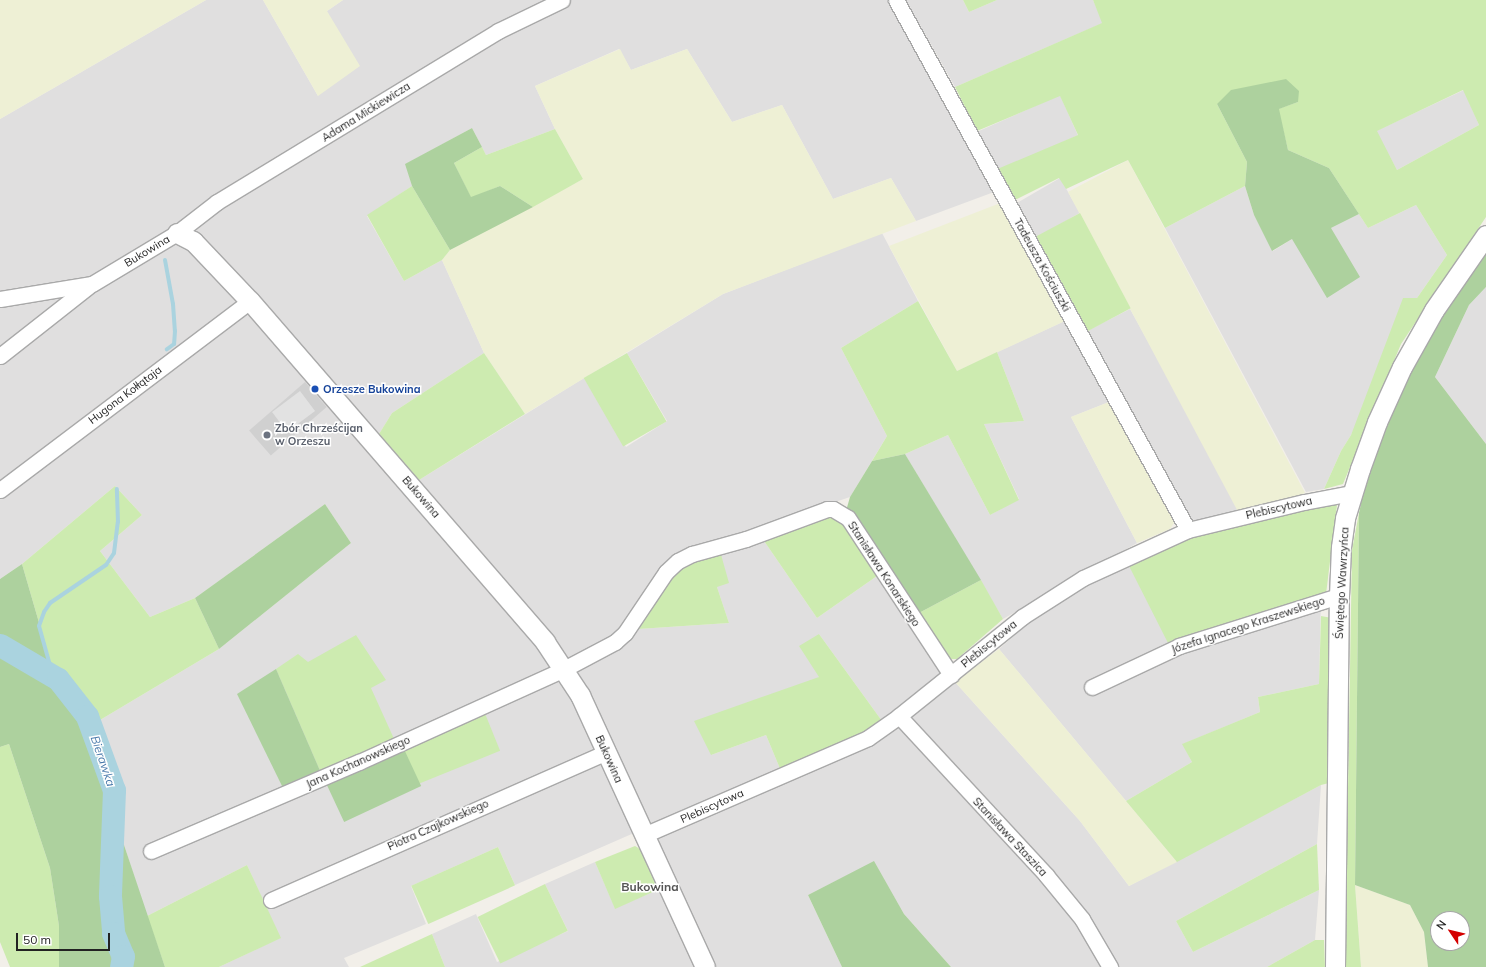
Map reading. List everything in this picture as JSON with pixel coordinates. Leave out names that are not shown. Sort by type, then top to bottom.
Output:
[{"type":"street","name":"Adama Mickiewicza","points":[[177,233],[218,202],[498,31],[562,0]]},
{"type":"street","name":"Tadeusza Kościuszki","points":[[896,0],[1188,530]]},
{"type":"street","name":"Bukowina","points":[[0,299],[92,284],[177,233],[193,241],[250,301],[545,642],[580,695],[705,967]]},
{"type":"street","name":"Świętego Wawrzyńca","points":[[1335,967],[1339,596],[1341,547],[1345,518],[1352,493],[1377,422],[1402,367],[1434,310],[1486,235]]},
{"type":"street","points":[[0,356],[92,284]]},
{"type":"street","name":"Hugona Kołłątaja","points":[[0,490],[250,301]]},
{"type":"street","name":"Plebiscytowa","points":[[644,835],[868,738],[899,716],[951,675],[1022,616],[1083,578],[1188,530],[1304,502],[1352,493]]},
{"type":"street","name":"Stanisława Konarskiego","points":[[564,669],[615,642],[625,633],[666,572],[678,561],[692,554],[746,539],[827,509],[833,509],[848,518],[951,675]]},
{"type":"street","name":"Józefa Ignacego Kraszewskiego","points":[[1092,687],[1179,646],[1339,596]]},
{"type":"street","name":"Jana Kochanowskiego","points":[[151,851],[358,762],[564,669]]},
{"type":"street","name":"Stanisława Staszica","points":[[899,716],[1046,875],[1082,919],[1110,967]]},
{"type":"street","name":"Piotra Czajkowskiego","points":[[271,900],[606,752]]},
{"type":"shaded area","points":[[206,0],[263,0],[318,96],[327,11],[343,0],[892,0],[994,192],[916,221],[891,178],[833,199],[782,105],[732,122],[687,49],[631,70],[619,49],[535,86],[555,129],[486,155],[472,128],[406,164],[412,186],[367,216],[404,281],[442,260],[484,353],[392,413],[379,434],[366,449],[532,640],[566,689],[597,745],[634,833],[515,885],[498,847],[411,886],[426,924],[344,958],[349,967],[219,967],[280,938],[247,865],[147,916],[123,842],[120,795],[95,723],[219,649],[351,543],[325,504],[195,598],[150,617],[100,551],[142,515],[115,486],[22,564],[0,579],[0,119]]},
{"type":"shaded area","points":[[906,0],[963,0],[969,12],[997,0],[1093,0],[1103,23],[955,87]]},
{"type":"shaded area","points":[[1464,90],[1479,125],[1397,170],[1376,131]]},
{"type":"shaded area","points":[[1060,95],[1078,135],[996,172],[978,132]]},
{"type":"shaded area","points":[[1060,178],[1080,213],[1035,239],[1015,204]]},
{"type":"shaded area","points":[[1245,186],[1254,215],[1273,251],[1292,239],[1331,228],[1359,214],[1368,228],[1416,205],[1447,255],[1417,298],[1351,435],[1341,451],[1324,489],[1306,492],[1165,228]]},
{"type":"shaded area","points":[[882,233],[918,301],[841,348],[887,436],[850,497],[740,534],[699,544],[666,561],[617,634],[570,662],[419,480],[584,378],[626,447],[667,421],[627,353],[723,294]]},
{"type":"shaded area","points":[[1486,287],[1486,444],[1435,377],[1469,305]]},
{"type":"shaded area","points":[[1130,309],[1241,509],[1198,523],[1186,514],[1087,331]]},
{"type":"shaded area","points":[[1067,320],[1109,402],[1071,417],[1137,543],[1003,619],[905,454],[948,435],[990,515],[1019,499],[984,424],[1024,421],[997,352]]},
{"type":"shaded area","points":[[305,382],[327,407],[271,455],[249,431]]},
{"type":"shaded area","points":[[300,391],[315,411],[287,432],[272,412]]},
{"type":"shaded area","points":[[762,538],[817,618],[877,576],[945,674],[882,721],[819,634],[819,677],[711,755],[766,735],[781,771],[651,824],[576,669],[618,646],[638,629],[729,623],[717,587],[720,551]]},
{"type":"shaded area","points":[[1127,562],[1321,598],[1319,684],[1258,697],[1260,712],[1183,744],[1192,762],[1126,801],[999,649],[1043,610]]},
{"type":"shaded area","points":[[955,682],[1080,821],[1129,886],[1321,785],[1317,844],[1176,921],[1193,952],[1319,890],[1315,940],[1267,967],[1113,967],[909,719]]},
{"type":"shaded area","points":[[899,724],[1050,890],[1078,927],[1102,967],[951,967],[904,914],[874,862],[808,895],[842,967],[709,967],[649,840]]},
{"type":"shaded area","points":[[595,862],[615,908],[653,892],[657,887],[697,967],[445,967],[432,934],[476,914],[497,962],[568,931],[545,884]]},
{"type":"green space","points":[[0,0],[206,0],[0,119]]},
{"type":"green space","points":[[263,0],[343,0],[327,11],[360,66],[318,96]]},
{"type":"green space","points":[[963,0],[997,0],[969,12]]},
{"type":"green space","points":[[1093,0],[1486,0],[1486,217],[1401,344],[1343,484],[1324,489],[1341,451],[1351,435],[1403,298],[1417,298],[1447,255],[1416,205],[1368,228],[1329,168],[1288,150],[1278,109],[1298,102],[1217,104],[1247,162],[1245,186],[1165,228],[1128,160],[1066,189],[1059,178],[1013,201],[995,170],[1078,135],[1060,96],[977,131],[955,87],[1102,23]],"holes":[[[1463,90],[1479,125],[1397,170],[1377,131]]]},
{"type":"green space","points":[[620,49],[631,70],[687,49],[732,122],[782,105],[833,199],[891,178],[916,221],[723,294],[525,414],[484,353],[442,260],[450,250],[583,179],[555,129],[535,86]]},
{"type":"green space","points":[[1286,79],[1299,91],[1298,102],[1279,109],[1288,150],[1329,168],[1359,214],[1331,228],[1360,277],[1327,298],[1292,239],[1272,251],[1254,215],[1245,186],[1247,162],[1217,104],[1231,90]]},
{"type":"green space","points":[[472,128],[482,147],[454,163],[471,197],[500,186],[533,207],[450,250],[412,186],[405,164]]},
{"type":"green space","points":[[555,129],[583,179],[533,207],[500,186],[471,198],[454,163],[482,147],[486,155]]},
{"type":"green space","points":[[1128,160],[1305,493],[1245,525],[1068,192]]},
{"type":"green space","points":[[412,186],[450,250],[442,260],[404,281],[367,215]]},
{"type":"green space","points":[[1003,202],[1067,320],[957,371],[889,246]]},
{"type":"green space","points":[[1080,213],[1131,308],[1086,332],[1035,237]]},
{"type":"green space","points":[[1486,252],[1486,287],[1469,305],[1435,377],[1486,444],[1486,967],[1428,967],[1424,932],[1410,905],[1355,885],[1359,513],[1369,465],[1411,367],[1457,292]]},
{"type":"green space","points":[[918,301],[957,371],[997,352],[1024,421],[984,424],[1019,500],[990,515],[948,435],[905,454],[872,461],[887,436],[841,348]]},
{"type":"green space","points":[[484,353],[525,414],[419,480],[379,434],[392,413]]},
{"type":"green space","points":[[627,353],[666,421],[623,446],[584,378]]},
{"type":"green space","points":[[1109,402],[1176,520],[1170,529],[1137,543],[1071,417]]},
{"type":"green space","points":[[905,454],[981,580],[917,614],[846,511],[850,497],[872,461]]},
{"type":"green space","points":[[115,486],[142,515],[100,551],[150,617],[195,598],[219,649],[95,723],[82,723],[60,695],[22,564]]},
{"type":"green space","points":[[1330,501],[1337,505],[1326,594],[1321,598],[1168,643],[1127,562],[1190,535]]},
{"type":"green space","points":[[325,504],[351,543],[219,649],[195,598]]},
{"type":"green space","points":[[1359,513],[1355,885],[1361,967],[1345,967],[1352,550]]},
{"type":"green space","points":[[819,516],[834,517],[842,524],[877,576],[817,618],[762,538]]},
{"type":"green space","points":[[720,551],[729,583],[717,587],[729,623],[638,629],[669,578],[683,563]]},
{"type":"green space","points":[[22,564],[60,695],[82,723],[95,723],[121,795],[123,842],[165,967],[59,967],[59,926],[50,868],[9,744],[0,747],[0,579]]},
{"type":"green space","points":[[981,580],[1003,619],[957,659],[947,659],[917,614]]},
{"type":"green space","points":[[1321,616],[1332,618],[1329,783],[1321,785],[1177,862],[1126,801],[1192,762],[1182,744],[1260,712],[1258,697],[1319,684]]},
{"type":"green space","points":[[819,634],[882,721],[860,737],[781,771],[766,735],[711,755],[694,721],[819,677],[799,646]]},
{"type":"green space","points":[[356,635],[386,680],[371,688],[395,741],[321,773],[276,669],[298,654],[308,662]]},
{"type":"green space","points":[[999,649],[1177,862],[1129,886],[1080,821],[955,682]]},
{"type":"green space","points":[[276,669],[321,773],[283,788],[237,694]]},
{"type":"green space","points":[[484,711],[500,751],[418,784],[401,744]]},
{"type":"green space","points":[[9,744],[50,868],[59,926],[59,967],[10,967],[0,942],[0,747]]},
{"type":"green space","points":[[403,747],[421,786],[344,822],[326,783]]},
{"type":"green space","points":[[1317,844],[1319,890],[1193,952],[1176,921]]},
{"type":"green space","points":[[635,846],[640,849],[657,887],[653,892],[615,909],[595,862]]},
{"type":"green space","points":[[498,847],[515,885],[428,924],[411,886]]},
{"type":"green space","points":[[874,861],[904,914],[951,967],[842,967],[808,895]]},
{"type":"green space","points":[[247,865],[281,938],[219,967],[165,967],[147,916]]},
{"type":"green space","points":[[545,884],[568,931],[500,964],[478,917]]},
{"type":"green space","points":[[1355,885],[1410,905],[1424,932],[1428,967],[1361,967]]},
{"type":"green space","points":[[432,934],[445,967],[360,967]]},
{"type":"green space","points":[[1315,940],[1324,940],[1325,967],[1267,967]]},
{"type":"waterway","points":[[165,260],[173,304],[175,331],[174,344],[167,349]]},
{"type":"waterway","points":[[53,676],[39,626],[44,612],[50,603],[106,565],[114,553],[118,522],[117,489]]},
{"type":"waterway","name":"Bierawka","points":[[0,645],[58,679],[87,716],[114,790],[110,896],[113,933],[123,956],[121,967]]},
{"type":"place","name":"Orzesze Bukowina","points":[[315,389]]},
{"type":"place","name":"Zbór Chrześcijan w Orzeszu","points":[[267,435]]},
{"type":"district","name":"Bukowina","points":[[650,887]]}]
